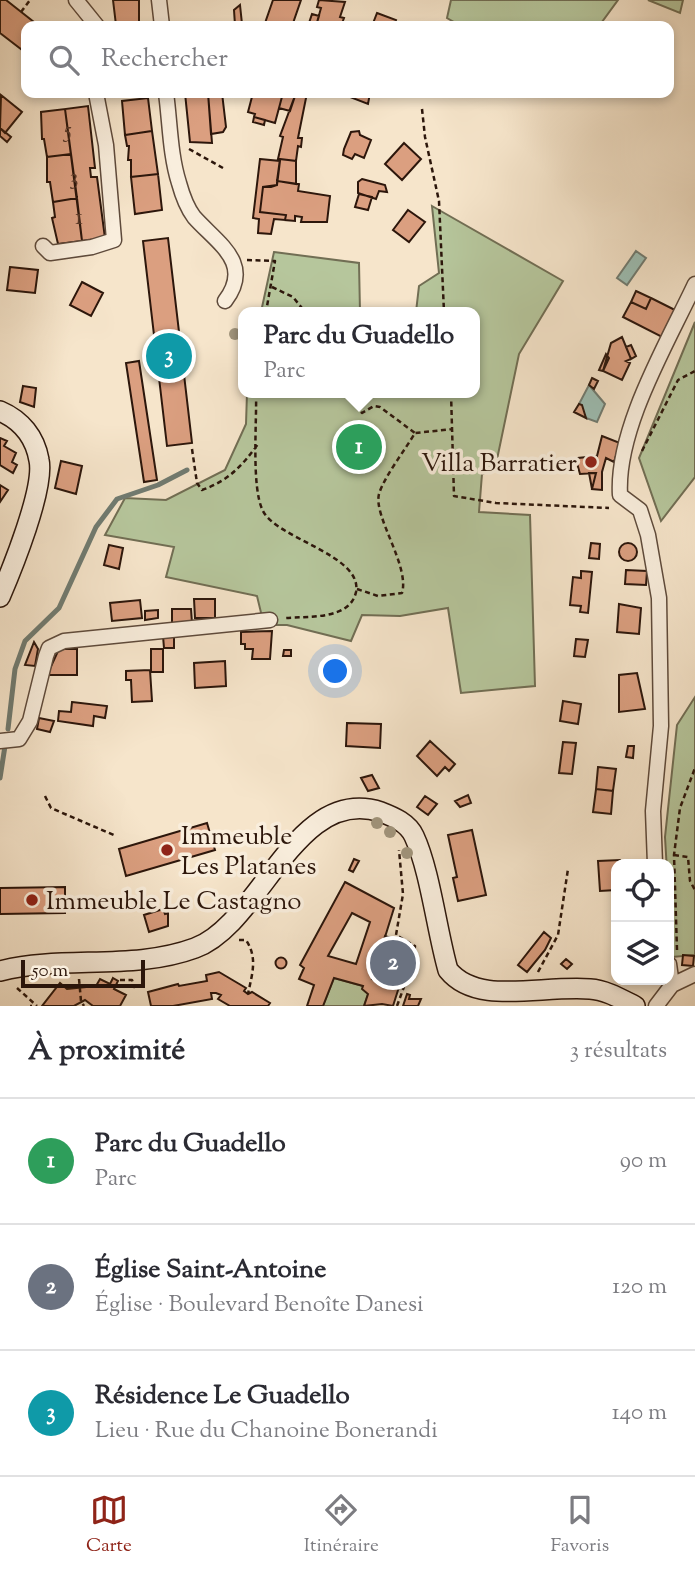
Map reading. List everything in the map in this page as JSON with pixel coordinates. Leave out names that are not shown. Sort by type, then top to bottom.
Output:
[{"type":"main road","points":[[0,411],[13,417],[26,430],[40,463],[30,512],[0,597]]},
{"type":"main road","points":[[0,971],[165,956],[197,948],[230,926],[239,911],[302,836],[326,817],[346,809],[370,809],[397,818],[414,834],[448,970],[454,982],[467,994],[483,1001],[535,993],[591,989],[635,1006]]},
{"type":"street","points":[[76,0],[93,21]]},
{"type":"street","points":[[159,0],[161,21]]},
{"type":"street","points":[[43,246],[50,253],[114,240],[106,145],[97,98]]},
{"type":"street","points":[[167,98],[178,183],[193,216],[226,247],[235,270],[234,289],[225,301]]},
{"type":"street","points":[[655,859],[653,811],[661,726],[659,598],[648,535],[640,510],[620,495],[619,471],[635,419],[695,284]]},
{"type":"street","points":[[0,741],[19,739],[30,721],[49,648],[64,641],[270,620]]},
{"type":"street","points":[[674,984],[695,974]]},
{"type":"street","points":[[656,1006],[672,985]]},
{"type":"path","points":[[20,12],[30,0]]},
{"type":"path","points":[[422,109],[425,138],[439,201],[444,307]]},
{"type":"path","points":[[173,145],[185,147],[223,168]]},
{"type":"path","points":[[246,260],[275,261],[267,307]]},
{"type":"path","points":[[272,287],[293,297],[300,307]]},
{"type":"path","points":[[636,461],[678,380],[695,372]]},
{"type":"path","points":[[256,398],[256,487],[263,511],[275,524],[335,558],[352,574],[357,589],[352,603],[341,611],[270,620]]},
{"type":"path","points":[[348,398],[362,413],[374,406],[380,407],[415,433],[453,429]]},
{"type":"path","points":[[451,398],[454,496],[496,503],[608,509],[620,495]]},
{"type":"path","points":[[357,589],[378,596],[402,593],[405,584],[389,530],[379,511],[379,495],[415,433]]},
{"type":"path","points":[[192,449],[197,483],[202,490],[220,484],[241,468],[258,444]]},
{"type":"path","points":[[673,922],[674,855],[680,808],[695,768]]},
{"type":"path","points":[[46,796],[51,808],[116,836]]},
{"type":"path","points":[[397,1006],[414,962],[415,946],[396,935],[403,894],[399,848],[408,829]]},
{"type":"path","points":[[674,855],[688,857],[690,881],[695,890]]},
{"type":"path","points":[[539,978],[536,976],[558,935],[568,869]]},
{"type":"path","points":[[239,940],[246,940],[253,950],[254,965],[248,994]]},
{"type":"path","points":[[132,980],[135,988]]},
{"type":"path","points":[[80,986],[81,1002],[85,1006]]},
{"type":"path","points":[[16,988],[37,1006]]},
{"type":"green space","points":[[451,0],[618,0],[603,21],[452,21],[447,18]]},
{"type":"green space","points":[[648,0],[683,0],[680,13]]},
{"type":"green space","points":[[432,206],[563,281],[519,354],[495,469],[482,474],[479,512],[530,515],[535,686],[461,693],[448,608],[400,616],[362,615],[351,641],[287,625],[264,625],[257,596],[166,577],[174,547],[105,535],[125,498],[166,500],[225,470],[246,424],[247,398],[480,398],[480,307],[417,307],[419,286],[439,273]]},
{"type":"green space","points":[[274,252],[359,263],[360,307],[262,307]]},
{"type":"green space","points":[[695,322],[695,477],[661,521],[639,458]]},
{"type":"green space","points":[[695,697],[695,955],[674,957],[674,859],[666,859],[665,837],[677,725]]},
{"type":"green space","points":[[334,978],[363,986],[368,994],[364,1006],[323,1006]]},
{"type":"water","points":[[636,251],[646,258],[627,285],[617,278]]},
{"type":"water","points":[[589,385],[605,404],[597,422],[586,418],[579,404]]},
{"type":"building","points":[[0,0],[6,0],[33,21],[21,21],[21,49],[0,33]]},
{"type":"building","points":[[113,0],[139,0],[139,21],[116,21]]},
{"type":"building","points":[[273,0],[301,0],[294,21],[266,21]]},
{"type":"building","points":[[319,0],[345,2],[340,17],[344,18],[343,21],[317,21],[321,8],[317,7]]},
{"type":"building","points":[[240,5],[242,21],[235,21],[234,10]]},
{"type":"building","points":[[377,13],[396,20],[396,21],[374,21]]},
{"type":"building","points":[[312,14],[319,16],[318,21],[310,21]]},
{"type":"building","points":[[1,95],[22,112],[5,133],[0,128]]},
{"type":"building","points":[[148,98],[152,131],[125,135],[122,101]]},
{"type":"building","points":[[186,98],[208,98],[212,143],[190,142]]},
{"type":"building","points":[[208,98],[223,98],[226,127],[223,132],[211,134]]},
{"type":"building","points":[[252,98],[282,98],[275,123],[254,117],[255,114],[248,112]]},
{"type":"building","points":[[282,98],[294,98],[290,111],[279,108]]},
{"type":"building","points":[[294,98],[306,98],[298,138],[302,138],[301,147],[298,146],[296,161],[278,159],[283,137],[280,136]]},
{"type":"building","points":[[353,98],[369,98],[368,104]]},
{"type":"building","points":[[88,106],[95,168],[90,168],[91,177],[97,177],[105,238],[82,241],[65,109]]},
{"type":"building","points":[[65,109],[71,154],[47,157],[42,139],[41,112]]},
{"type":"building","points":[[254,117],[265,120],[264,125],[253,122]]},
{"type":"building","points":[[0,128],[11,137],[7,142],[0,136]]},
{"type":"building","points":[[152,131],[158,174],[131,177],[129,146],[125,135]]},
{"type":"building","points":[[359,131],[360,135],[371,140],[364,158],[355,154],[352,159],[343,155],[344,149],[351,132]]},
{"type":"building","points":[[404,143],[421,159],[402,180],[385,164]]},
{"type":"building","points":[[71,154],[77,198],[53,202],[50,182],[47,182],[47,157]]},
{"type":"building","points":[[260,159],[280,161],[277,185],[263,187],[260,212],[286,215],[285,220],[274,219],[271,234],[258,233],[259,219],[253,218]]},
{"type":"building","points":[[280,159],[296,161],[296,184],[277,181]]},
{"type":"building","points":[[158,174],[162,210],[135,214],[131,177]]},
{"type":"building","points":[[362,179],[385,185],[387,192],[379,191],[376,199],[358,193],[358,182]]},
{"type":"building","points":[[277,181],[299,184],[298,191],[330,196],[327,222],[301,222],[302,217],[295,216],[295,221],[285,220],[286,215],[260,212],[263,187],[277,185]]},
{"type":"building","points":[[359,194],[372,197],[368,210],[355,207]]},
{"type":"building","points":[[77,198],[82,241],[58,244],[52,218],[55,217],[53,202]]},
{"type":"building","points":[[408,210],[425,222],[409,242],[393,230]]},
{"type":"building","points":[[168,238],[192,443],[167,446],[143,241]]},
{"type":"building","points":[[10,267],[38,270],[35,293],[7,290]]},
{"type":"building","points":[[82,282],[103,293],[91,316],[70,305]]},
{"type":"building","points":[[636,291],[651,298],[646,309],[631,302]]},
{"type":"building","points":[[651,298],[677,311],[664,338],[623,317],[631,302],[646,309]]},
{"type":"building","points":[[622,337],[631,359],[626,361],[630,363],[622,380],[603,371],[611,343]]},
{"type":"building","points":[[631,345],[636,356],[631,359],[626,347]]},
{"type":"building","points":[[606,354],[609,358],[603,371],[599,370]]},
{"type":"building","points":[[139,361],[157,480],[144,482],[126,363]]},
{"type":"building","points":[[592,378],[598,381],[594,389],[589,385]]},
{"type":"building","points":[[23,386],[36,388],[34,407],[20,402]]},
{"type":"building","points":[[579,404],[582,405],[586,418],[574,412]]},
{"type":"building","name":"Villa Barratier","points":[[602,436],[620,443],[614,462],[606,458],[602,472],[602,490],[592,489],[596,473],[580,474],[577,463],[578,458],[597,456]]},
{"type":"building","points":[[0,438],[7,441],[4,446],[16,453],[12,462],[17,465],[13,473],[0,465]]},
{"type":"building","points":[[61,461],[82,466],[76,494],[55,488]]},
{"type":"building","points":[[589,473],[596,473],[592,489]]},
{"type":"building","points":[[0,485],[8,490],[0,502]]},
{"type":"building","points":[[591,543],[600,544],[599,559],[589,558]]},
{"type":"building","points":[[628,543],[634,546],[637,552],[634,558],[628,561],[622,558],[619,552],[622,546]]},
{"type":"building","points":[[109,545],[123,548],[119,569],[104,565]]},
{"type":"building","points":[[626,570],[647,571],[646,585],[625,584]]},
{"type":"building","points":[[581,571],[592,572],[588,613],[580,612],[581,606],[570,605],[573,577],[581,578]]},
{"type":"building","points":[[194,599],[215,599],[215,618],[195,618]]},
{"type":"building","points":[[140,600],[142,618],[112,621],[110,603]]},
{"type":"building","points":[[619,604],[641,608],[639,634],[617,632]]},
{"type":"building","points":[[172,609],[191,609],[192,623],[172,623]]},
{"type":"building","points":[[158,610],[158,618],[145,620],[145,611]]},
{"type":"building","points":[[272,631],[270,659],[252,659],[253,649],[245,649],[245,644],[241,644],[241,632]]},
{"type":"building","points":[[163,636],[174,636],[174,648],[164,648]]},
{"type":"building","points":[[576,639],[588,640],[585,657],[574,656]]},
{"type":"building","points":[[34,642],[38,649],[35,666],[25,665]]},
{"type":"building","points":[[59,649],[77,649],[77,675],[47,675]]},
{"type":"building","points":[[151,649],[163,649],[163,672],[151,672]]},
{"type":"building","points":[[284,650],[291,650],[291,656],[283,656]]},
{"type":"building","points":[[225,661],[226,686],[195,688],[194,663]]},
{"type":"building","points":[[150,670],[152,701],[132,702],[131,680],[126,680],[126,671]]},
{"type":"building","points":[[637,673],[645,709],[619,712],[619,675]]},
{"type":"building","points":[[563,701],[581,704],[578,724],[560,721]]},
{"type":"building","points":[[72,702],[107,706],[105,718],[94,716],[93,726],[58,721],[59,711],[71,712]]},
{"type":"building","points":[[39,718],[54,721],[50,732],[37,729]]},
{"type":"building","points":[[347,723],[381,724],[380,748],[346,746]]},
{"type":"building","points":[[430,741],[455,764],[449,771],[445,767],[437,776],[417,756]]},
{"type":"building","points":[[563,742],[576,743],[572,774],[559,773]]},
{"type":"building","points":[[628,746],[634,746],[633,758],[626,757]]},
{"type":"building","points":[[598,767],[616,769],[613,791],[596,789]]},
{"type":"building","points":[[372,775],[379,788],[368,791],[361,778]]},
{"type":"building","points":[[596,789],[613,791],[611,814],[593,812]]},
{"type":"building","points":[[468,795],[471,803],[460,807],[455,801]]},
{"type":"building","points":[[425,796],[437,804],[428,815],[417,807]]},
{"type":"building","name":"Immeuble Les Platanes","points":[[207,823],[215,850],[126,876],[119,849]]},
{"type":"building","points":[[472,830],[486,895],[458,901],[453,878],[457,877],[448,835]]},
{"type":"building","points":[[354,859],[359,861],[353,872],[349,870]]},
{"type":"building","points":[[611,860],[611,890],[600,891],[598,861]]},
{"type":"building","points":[[345,882],[394,908],[372,979],[399,987],[393,1006],[364,1006],[368,994],[362,989],[363,986],[334,978],[323,1006],[307,1006],[314,985],[299,979],[304,968],[300,965]],"holes":[[[352,913],[370,922],[356,964],[328,956]]]},
{"type":"building","name":"Immeuble Le Castagno","points":[[65,887],[65,913],[0,914],[0,888]]},
{"type":"building","points":[[163,909],[165,914],[168,913],[168,926],[149,932],[144,915]]},
{"type":"building","points":[[544,932],[551,938],[527,972],[518,965]]},
{"type":"building","points":[[385,936],[413,946],[405,977],[402,976],[399,987],[372,979]]},
{"type":"building","points":[[683,955],[694,956],[693,966],[682,965]]},
{"type":"building","points":[[281,957],[287,963],[281,969],[275,963]]},
{"type":"building","points":[[566,959],[572,964],[567,969],[561,964]]},
{"type":"building","points":[[219,972],[246,988],[244,991],[248,994],[252,992],[270,1003],[268,1006],[230,1006],[218,999],[221,995],[211,993],[212,999],[173,1006],[151,1006],[148,992],[178,984],[207,981],[206,975]]},
{"type":"building","points":[[113,978],[118,981],[114,989],[126,995],[120,1006],[93,1006],[85,1000],[74,1006],[42,1006],[60,983],[67,989],[96,986],[100,979],[110,984]]},
{"type":"building","points":[[407,994],[410,995],[409,999],[421,999],[418,1006],[403,1006]]},
{"type":"waterway","points":[[8,729],[15,669],[25,641],[59,608],[96,527],[117,499],[158,485],[187,470]]},
{"type":"waterway","points":[[0,778],[5,746]]},
{"type":"place","name":"Résidence Le Guadello","points":[[169,356]]},
{"type":"place","name":"Parc du Guadello","points":[[359,447]]},
{"type":"place","name":"Villa Barratier","points":[[591,462]]},
{"type":"place","name":"Immeuble Les Platanes","points":[[167,850]]},
{"type":"place","name":"Immeuble Le Castagno","points":[[32,900]]},
{"type":"place","name":"Église Saint-Antoine","points":[[393,963]]}]
